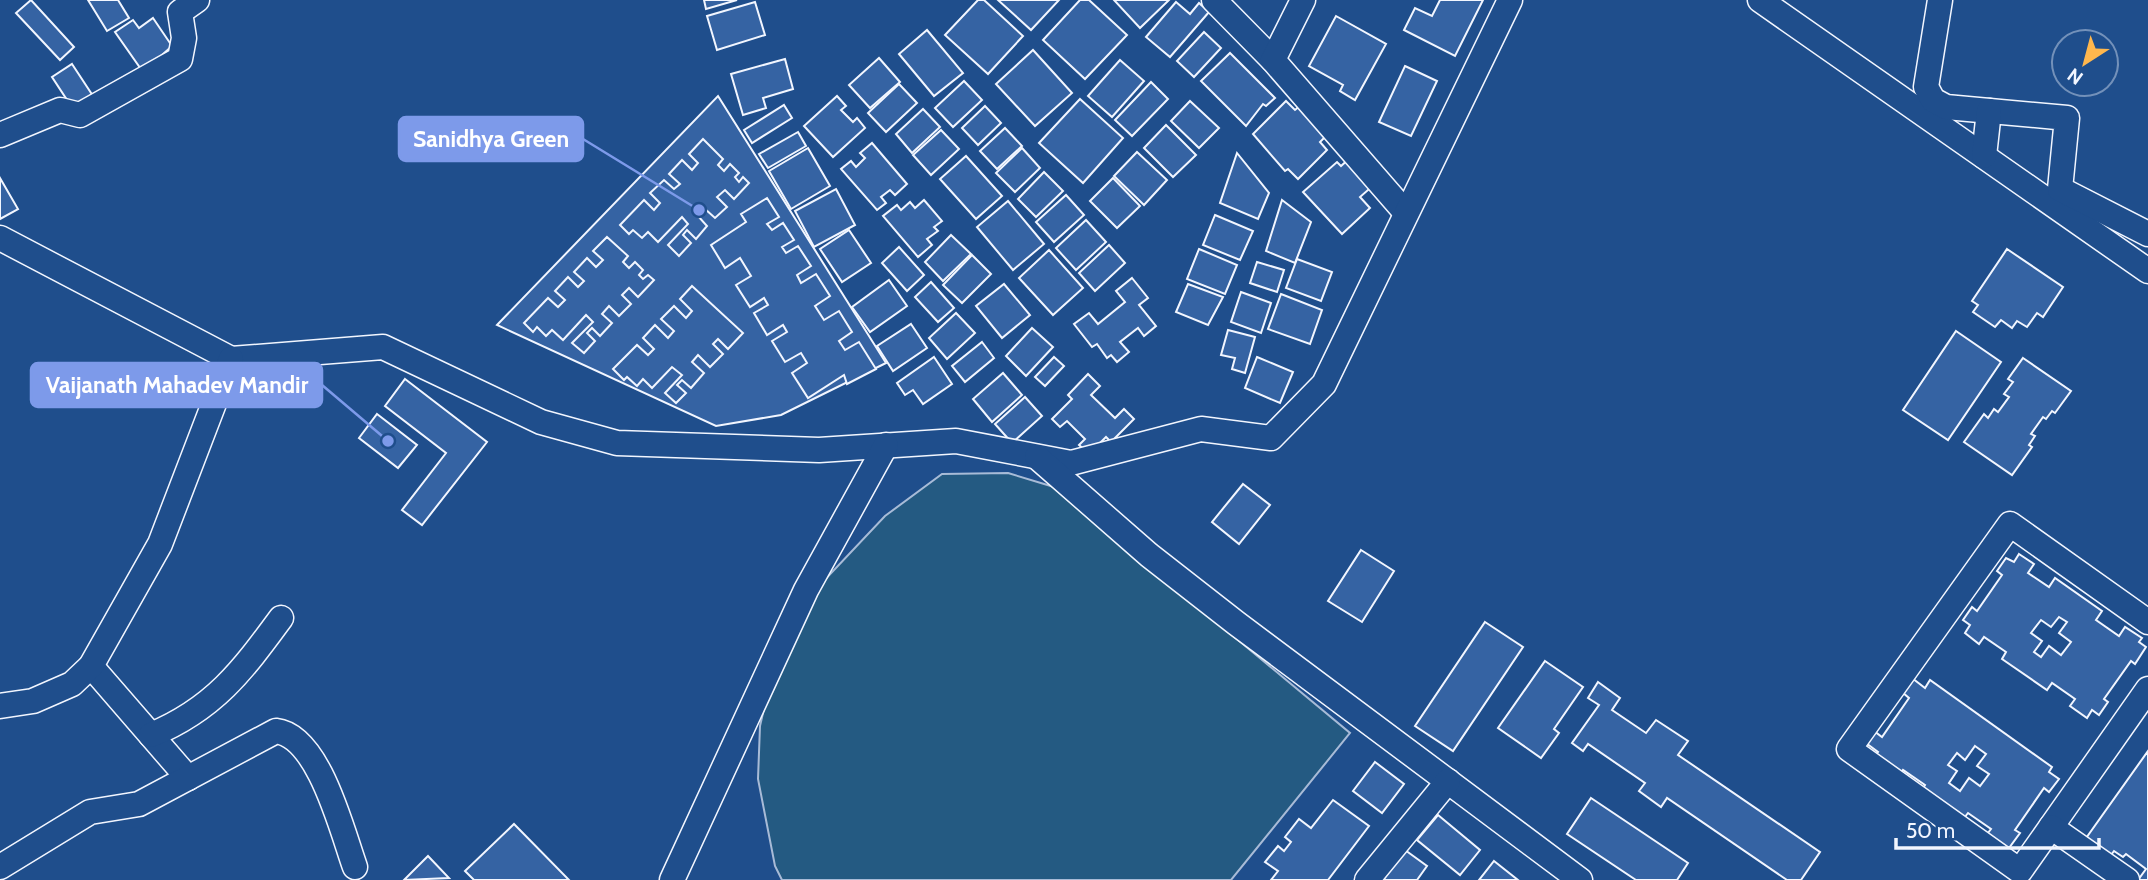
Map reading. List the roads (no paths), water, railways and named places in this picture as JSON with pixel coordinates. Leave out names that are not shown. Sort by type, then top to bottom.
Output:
[{"type":"street","points":[[0,135],[61,110],[80,115],[180,59],[184,38],[180,12],[197,0]]},
{"type":"street","points":[[1214,0],[1273,60],[1406,213]]},
{"type":"street","points":[[1273,60],[1303,0]]},
{"type":"street","points":[[0,238],[232,359],[383,348],[541,422],[617,443],[819,450],[956,441],[1071,463],[1201,429],[1271,438],[1324,384],[1510,0]]},
{"type":"street","points":[[1760,0],[1984,156],[2058,198],[2148,234]]},
{"type":"street","points":[[1940,0],[1926,87],[1933,100],[1946,107],[2067,118],[2058,198]]},
{"type":"street","points":[[1984,156],[1989,111]]},
{"type":"street","points":[[2058,198],[2148,271]]},
{"type":"street","points":[[0,706],[33,701],[72,684],[91,666],[160,544],[232,359]]},
{"type":"street","points":[[672,880],[806,590],[886,445]]},
{"type":"street","points":[[1036,456],[1182,580],[1580,880]]},
{"type":"street","points":[[2148,622],[2010,524],[1849,749],[2020,871],[2148,689]]},
{"type":"street","points":[[151,735],[176,725],[236,679],[281,618]]},
{"type":"street","points":[[91,666],[188,778]]},
{"type":"street","points":[[0,867],[90,812],[139,803],[276,732],[288,733],[325,781],[355,867]]},
{"type":"street","points":[[1367,880],[1448,781]]},
{"type":"street","points":[[2051,827],[2127,880]]},
{"type":"place","name":"Sanidhya Green","points":[[699,210]]},
{"type":"place","name":"Vaijanath Mahadev Mandir","points":[[388,441]]}]
